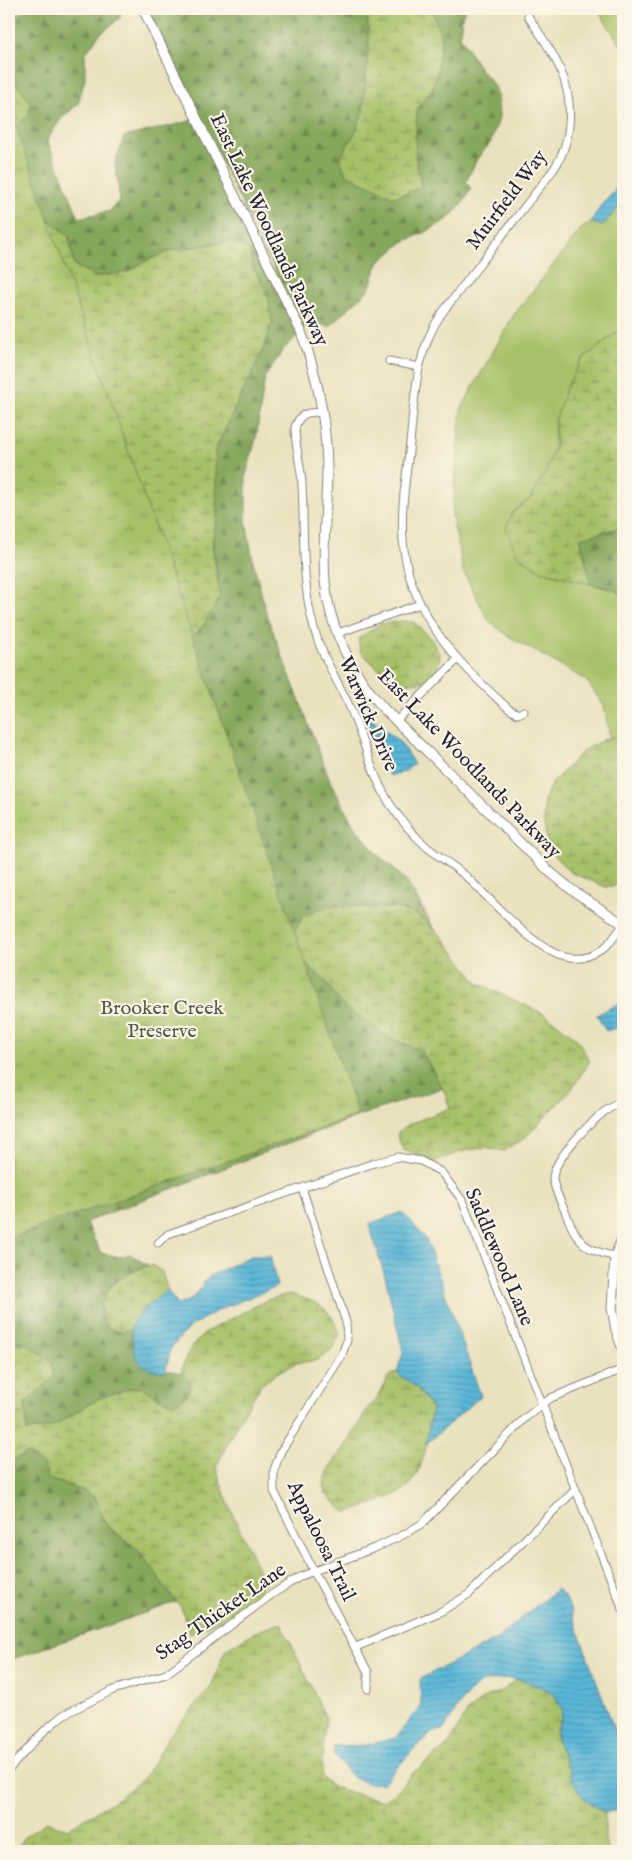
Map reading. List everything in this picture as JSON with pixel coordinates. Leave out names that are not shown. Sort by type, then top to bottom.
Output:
[{"type":"street","name":"East Lake Woodlands Parkway","points":[[143,9],[300,330],[314,371],[322,413],[326,466],[325,582],[338,633],[348,658],[372,695],[396,721],[555,877],[623,924]]},
{"type":"street","name":"Muirfield Way","points":[[524,711],[518,714],[509,709],[458,660],[429,621],[409,576],[403,538],[404,506],[419,367],[426,343],[435,324],[549,175],[564,148],[569,124],[569,112],[564,77],[528,16]]},
{"type":"street","points":[[389,361],[419,367]]},
{"type":"street","name":"Warwick Drive","points":[[322,413],[304,414],[297,422],[295,428],[301,474],[304,564],[308,605],[318,641],[350,709],[389,803],[420,841],[468,879],[528,934],[557,954],[566,958],[578,958],[597,954],[609,946],[623,924]]},
{"type":"street","points":[[338,633],[420,604]]},
{"type":"street","points":[[396,721],[458,660]]},
{"type":"street","points":[[619,1258],[594,1250],[582,1243],[574,1233],[553,1179],[555,1169],[562,1156],[604,1112],[623,1100]]},
{"type":"street","name":"Saddlewood Lane","points":[[158,1244],[168,1234],[374,1163],[398,1158],[421,1161],[441,1172],[462,1200],[623,1610]]},
{"type":"street","name":"Appaloosa Trail","points":[[302,1188],[346,1322],[348,1340],[342,1355],[281,1451],[274,1470],[274,1491],[314,1572],[368,1672],[368,1689]]},
{"type":"street","points":[[623,1237],[612,1308],[616,1330],[623,1350]]},
{"type":"street","name":"Stag Thicket Lane","points":[[9,1769],[43,1732],[63,1715],[113,1690],[166,1674],[271,1595],[302,1576],[377,1547],[424,1523],[525,1418],[552,1398],[623,1369]]},
{"type":"street","points":[[356,1647],[440,1612],[469,1594],[576,1489]]},
{"type":"green space","name":"Brooker Creek Preserve","points":[[9,9],[16,9],[19,14],[34,9],[120,9],[120,18],[100,34],[85,54],[85,79],[78,104],[61,119],[47,140],[79,218],[110,211],[120,199],[115,163],[124,137],[194,120],[298,335],[283,350],[265,377],[256,438],[246,475],[246,520],[253,561],[267,616],[331,783],[353,824],[376,853],[406,880],[435,930],[413,913],[405,910],[346,905],[299,957],[324,980],[341,1004],[390,1038],[422,1051],[442,1088],[361,1115],[86,1222],[101,1253],[120,1257],[130,1254],[149,1266],[136,1269],[108,1288],[117,1331],[131,1330],[133,1350],[165,1372],[166,1370],[182,1373],[191,1382],[187,1396],[173,1404],[154,1396],[146,1389],[98,1399],[53,1426],[26,1432],[25,1403],[54,1377],[51,1360],[26,1344],[9,1341],[9,693],[219,583],[212,543],[217,516],[215,450],[265,345],[272,323],[263,285],[252,265],[231,242],[177,249],[148,260],[127,272],[96,277],[74,265],[69,237],[29,203],[9,133],[30,102],[15,82],[9,41]]},
{"type":"green space","points":[[147,9],[367,9],[369,45],[363,111],[355,133],[340,158],[346,174],[363,181],[421,187],[415,154],[417,109],[432,89],[437,73],[441,38],[432,9],[466,9],[462,16],[460,36],[498,95],[499,118],[491,142],[477,159],[466,182],[471,189],[465,200],[448,219],[428,231],[403,242],[378,263],[369,289],[329,327],[311,321],[303,329]]},
{"type":"green space","points":[[367,9],[432,9],[441,38],[437,73],[432,89],[417,109],[415,154],[421,187],[394,197],[346,174],[340,158],[355,133],[363,111],[369,45]]},
{"type":"green space","points":[[597,9],[623,9],[623,49]]},
{"type":"green space","points":[[9,42],[15,82],[30,102],[30,114],[9,133]]},
{"type":"green space","name":"Brooker Creek Preserve","points":[[9,106],[358,1115],[9,1238]]},
{"type":"green space","points":[[623,202],[623,327],[582,360],[555,421],[555,447],[545,474],[530,499],[513,512],[541,571],[618,591],[623,595],[623,737],[610,738],[604,706],[586,680],[508,636],[488,620],[463,571],[452,516],[461,409],[513,316],[581,229],[591,222],[602,226]]},
{"type":"green space","points":[[29,203],[69,237],[74,265],[96,277],[127,272],[148,260],[177,249],[231,242],[249,250],[252,265],[269,301],[272,323],[265,345],[215,450],[217,516],[212,543],[220,597],[203,626],[181,645]]},
{"type":"green space","points":[[623,327],[623,528],[580,538],[591,584],[541,571],[517,555],[506,528],[513,512],[530,499],[545,474],[555,447],[555,421],[566,388],[582,360]]},
{"type":"green space","points":[[623,528],[623,595],[618,591],[591,584],[580,538]]},
{"type":"green space","points":[[401,621],[414,622],[431,639],[440,655],[436,678],[419,683],[399,682],[383,674],[361,652],[358,639],[380,624]]},
{"type":"green space","points":[[623,737],[623,884],[606,887],[570,872],[552,854],[547,841],[544,823],[544,800],[552,783],[584,750],[607,738]]},
{"type":"green space","points":[[346,905],[362,908],[396,908],[415,914],[441,935],[478,983],[544,1014],[576,1038],[590,1061],[571,1090],[525,1138],[504,1151],[486,1147],[460,1152],[433,1162],[403,1150],[397,1134],[407,1125],[450,1108],[444,1091],[422,1051],[390,1038],[341,1004],[324,980],[299,957],[289,941],[303,917],[318,909]]},
{"type":"green space","points":[[152,1265],[162,1272],[168,1291],[136,1317],[131,1330],[117,1331],[107,1327],[102,1315],[102,1304],[105,1295],[120,1279]]},
{"type":"green space","points":[[289,1294],[314,1302],[326,1310],[336,1324],[340,1334],[331,1351],[318,1360],[297,1363],[280,1371],[261,1385],[236,1426],[216,1467],[232,1512],[265,1584],[244,1606],[190,1634],[181,1607],[164,1587],[154,1569],[138,1550],[107,1526],[95,1497],[82,1490],[49,1479],[43,1465],[28,1453],[9,1462],[9,1341],[26,1344],[51,1360],[54,1377],[25,1403],[27,1432],[53,1426],[98,1399],[134,1387],[146,1389],[154,1396],[173,1404],[187,1396],[191,1382],[182,1373],[182,1368],[190,1349],[204,1333],[267,1300]]},
{"type":"green space","points":[[397,1372],[417,1388],[432,1408],[428,1439],[422,1461],[413,1480],[406,1488],[378,1502],[346,1513],[326,1494],[324,1484],[329,1468],[350,1439],[368,1408],[375,1402],[388,1377]]},
{"type":"green space","points":[[28,1453],[43,1465],[49,1479],[82,1490],[95,1497],[107,1526],[138,1550],[154,1569],[164,1587],[176,1602],[13,1659],[13,1671],[9,1673],[9,1462]]},
{"type":"green space","points":[[281,1623],[326,1718],[322,1777],[333,1787],[383,1801],[395,1793],[412,1774],[449,1744],[467,1712],[485,1697],[504,1690],[516,1679],[522,1680],[537,1685],[551,1693],[560,1704],[562,1716],[556,1732],[559,1746],[582,1794],[590,1803],[605,1813],[605,1839],[608,1851],[17,1851],[22,1839],[46,1822],[67,1829],[120,1797],[145,1777],[169,1736],[211,1687],[225,1650],[255,1632]]},
{"type":"water","points":[[623,151],[623,202],[602,226],[591,222],[601,205],[615,191]]},
{"type":"water","points":[[365,714],[400,742],[414,764],[404,772],[389,776]]},
{"type":"water","points":[[623,1001],[623,1026],[606,1031],[597,1015]]},
{"type":"water","points":[[402,1212],[426,1239],[481,1396],[426,1444],[432,1408],[417,1388],[397,1373],[403,1352],[386,1280],[369,1224]]},
{"type":"water","points":[[250,1256],[270,1256],[277,1286],[221,1309],[190,1326],[171,1348],[165,1372],[146,1367],[138,1361],[134,1349],[132,1330],[133,1322],[141,1312],[167,1290],[178,1305],[192,1299],[208,1277]]},
{"type":"water","points":[[557,1589],[566,1598],[623,1753],[623,1808],[605,1813],[585,1799],[576,1788],[559,1745],[556,1732],[561,1721],[562,1710],[556,1698],[548,1690],[522,1680],[507,1678],[480,1683],[461,1702],[444,1729],[431,1734],[414,1749],[383,1783],[370,1784],[353,1778],[334,1755],[334,1746],[367,1745],[395,1738],[421,1707],[420,1679],[495,1640]]}]
